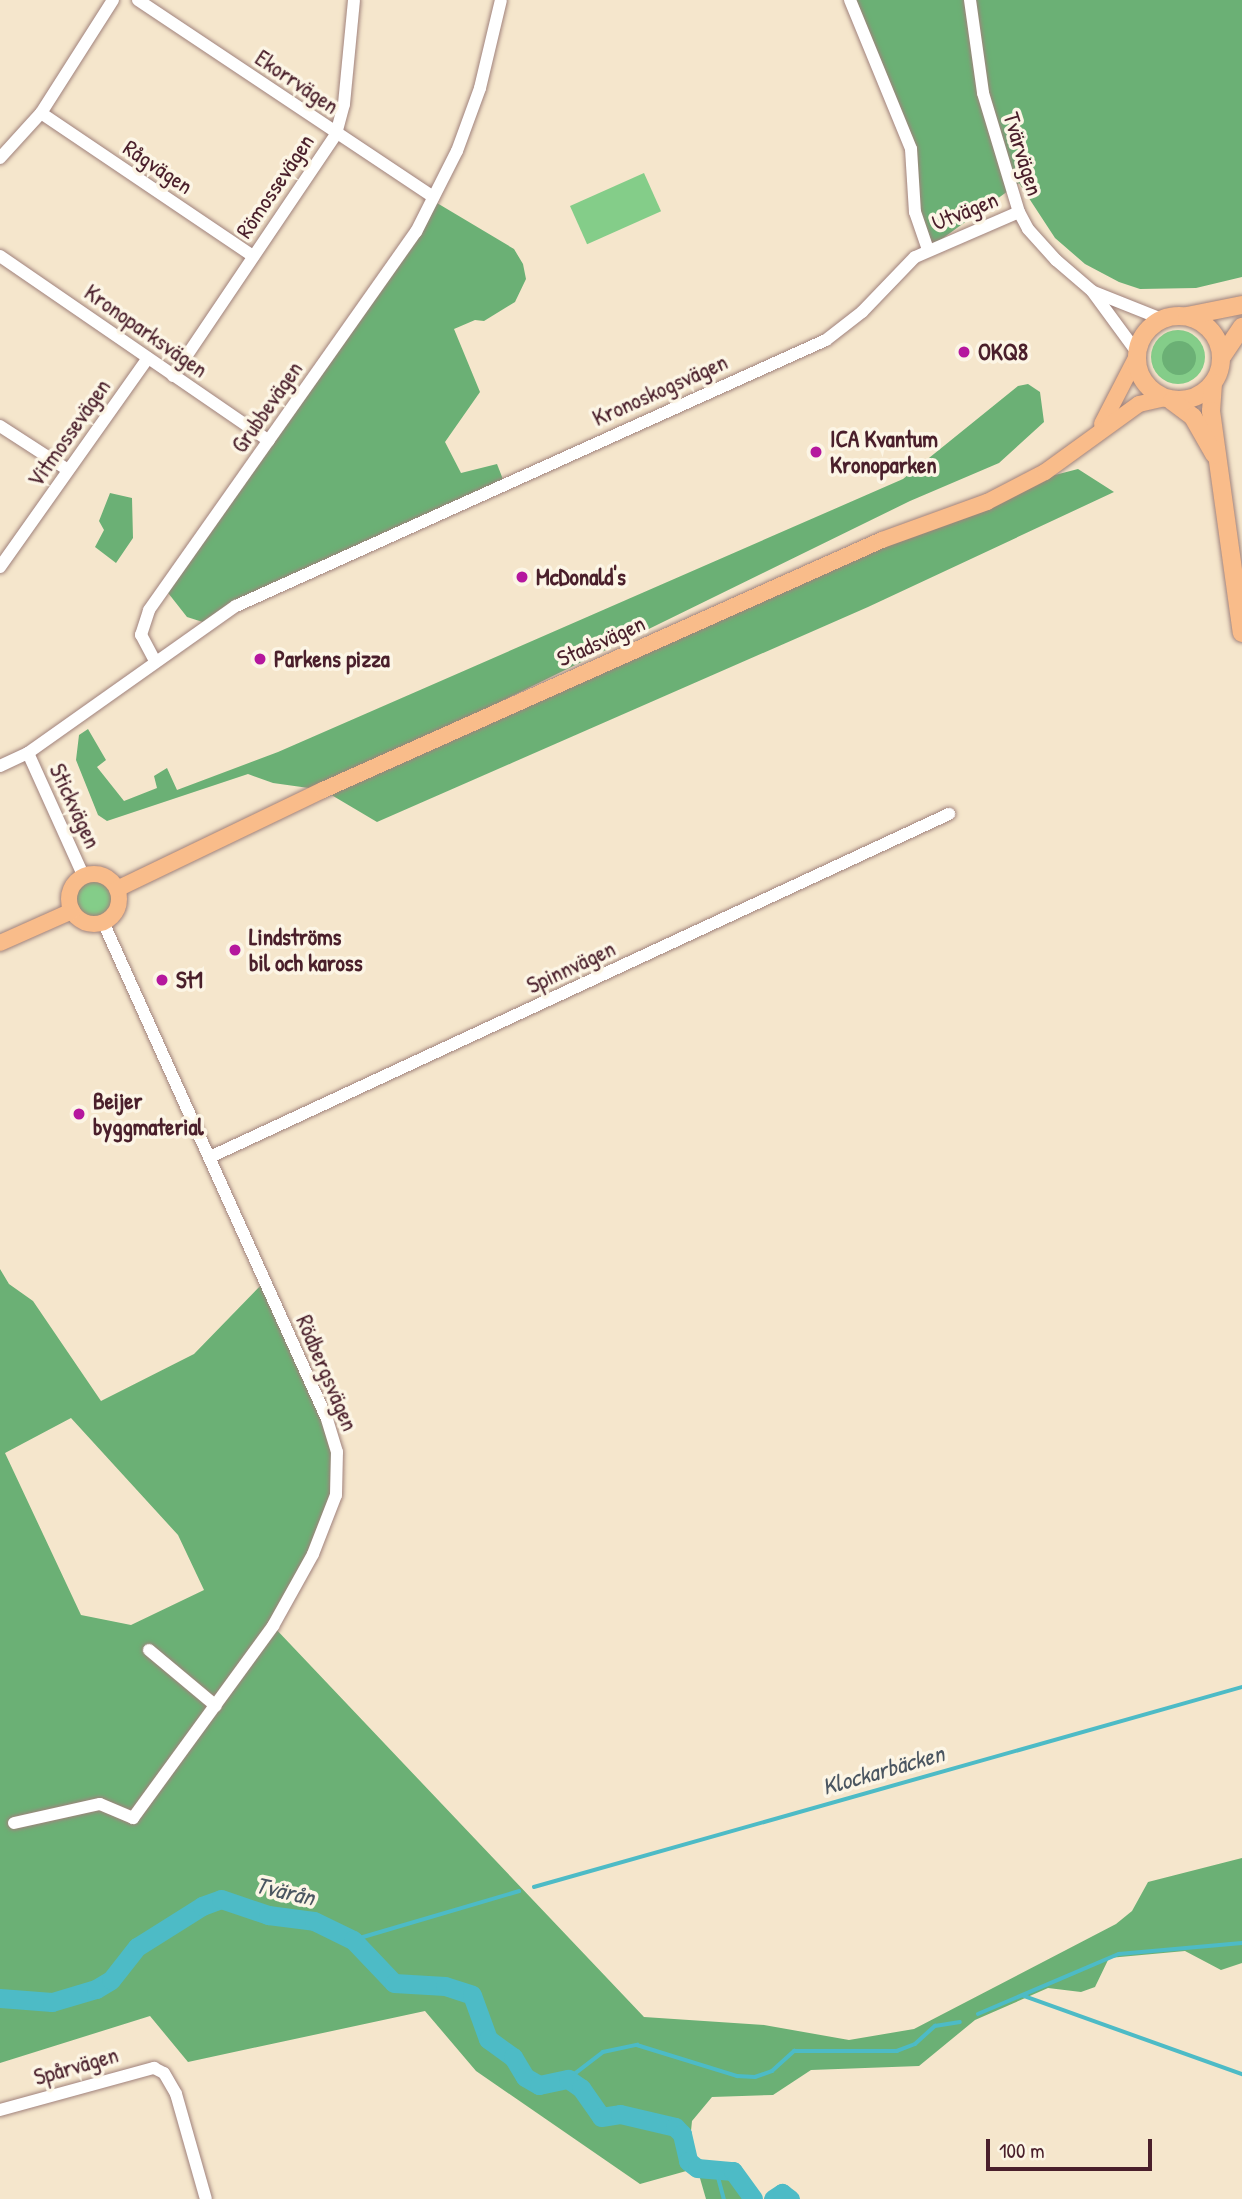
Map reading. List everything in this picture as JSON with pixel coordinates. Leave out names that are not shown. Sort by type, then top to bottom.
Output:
[{"type":"highway","points":[[1218,463],[1193,417],[1144,381],[1136,354],[1145,333],[1162,319],[1208,315],[1242,304]]},
{"type":"highway","points":[[1180,316],[1206,325],[1223,355]]},
{"type":"highway","points":[[1242,327],[1223,355],[1213,383],[1211,411],[1242,633]]},
{"type":"highway","points":[[1168,400],[1201,393],[1213,383]]},
{"type":"main road","name":"Stadsvägen","points":[[1099,429],[1136,354]]},
{"type":"main road","name":"Stadsvägen","points":[[117,889],[323,790],[857,551],[987,502],[1045,472],[1099,429],[1139,404],[1168,400]]},
{"type":"main road","points":[[85,877],[107,878],[117,889],[117,908],[103,922],[83,921],[72,911],[71,892],[85,877]]},
{"type":"main road","points":[[0,943],[72,911]]},
{"type":"street","points":[[0,158],[41,113],[113,0]]},
{"type":"street","name":"Ekorrvägen","points":[[138,0],[433,197]]},
{"type":"street","name":"Römossevägen","points":[[173,376],[336,134],[344,104],[354,0]]},
{"type":"street","name":"Grubbevägen","points":[[155,661],[143,642],[144,619],[416,232],[457,151],[480,88],[501,0]]},
{"type":"street","points":[[850,0],[911,149],[915,212],[928,249]]},
{"type":"street","name":"Tvärvägen","points":[[970,0],[982,93],[1019,212],[1056,260],[1092,292],[1136,354]]},
{"type":"street","name":"Rågvägen","points":[[41,113],[253,256]]},
{"type":"street","name":"Utvägen","points":[[928,249],[1019,212]]},
{"type":"street","name":"Kronoskogsvägen","points":[[155,661],[265,591],[826,340],[928,249]]},
{"type":"street","name":"Kronoparksvägen","points":[[0,256],[269,441]]},
{"type":"street","name":"Tvärvägen","points":[[1092,292],[1162,319]]},
{"type":"street","name":"Vitmossevägen","points":[[0,567],[148,358]]},
{"type":"street","points":[[0,426],[68,470]]},
{"type":"street","points":[[0,766],[28,753],[155,661]]},
{"type":"street","name":"Stickvägen","points":[[28,753],[85,877]]},
{"type":"street","name":"Spinnvägen","points":[[210,1157],[949,814]]},
{"type":"street","name":"Rödbergsvägen","points":[[14,1823],[100,1804],[133,1818],[273,1626],[313,1554],[336,1495],[337,1452],[327,1419],[103,922]]},
{"type":"street","points":[[149,1650],[216,1706]]},
{"type":"street","name":"Spårvägen","points":[[0,2110],[143,2069],[164,2073],[176,2094],[206,2199]]},
{"type":"green space","points":[[850,0],[1242,0],[1242,277],[1196,288],[1140,289],[1119,282],[1085,264],[1055,238],[1019,183],[928,249],[922,237],[914,169]]},
{"type":"green space","points":[[644,173],[661,211],[587,244],[570,206]]},
{"type":"green space","points":[[437,203],[514,249],[523,264],[526,279],[515,302],[484,321],[475,320],[454,329],[480,392],[445,442],[461,473],[497,464],[504,482],[209,624],[187,617],[165,589]]},
{"type":"green space","points":[[1178,330],[1197,338],[1205,357],[1197,376],[1178,384],[1159,376],[1151,357],[1159,338]]},
{"type":"green space","points":[[1179,341],[1191,346],[1196,358],[1191,370],[1179,375],[1167,370],[1162,358],[1167,346]]},
{"type":"green space","points":[[1028,384],[1040,392],[1044,422],[999,463],[910,501],[347,777],[1051,476],[1078,469],[1114,492],[868,607],[377,822],[323,790],[273,783],[248,774],[107,821],[98,815],[76,760],[79,735],[88,729],[106,760],[97,767],[124,801],[157,788],[154,776],[167,768],[177,790],[278,752],[903,479],[1018,386]]},
{"type":"green space","points":[[110,493],[132,498],[133,538],[116,563],[95,547],[104,530],[99,521]]},
{"type":"green space","points":[[94,879],[108,885],[114,899],[108,913],[94,919],[80,913],[74,899],[80,885]]},
{"type":"green space","points":[[0,1269],[9,1284],[33,1301],[101,1401],[194,1354],[264,1282],[327,1419],[336,1495],[273,1626],[644,2017],[764,2025],[849,2040],[914,2029],[1116,1924],[1132,1911],[1148,1882],[1242,1858],[1242,1963],[1221,1970],[1185,1951],[1109,1958],[1095,1987],[1081,1992],[1048,1988],[975,2020],[919,2066],[811,2070],[773,2095],[712,2097],[692,2121],[688,2161],[697,2168],[640,2184],[476,2071],[425,2011],[188,2062],[150,2016],[0,2063]],"holes":[[[71,1418],[178,1535],[204,1590],[131,1625],[81,1615],[5,1453]]]},
{"type":"green space","points":[[697,2168],[733,2171],[753,2199],[706,2199]]},
{"type":"waterway","name":"Klockarbäcken","points":[[534,1887],[1242,1687]]},
{"type":"waterway","name":"Klockarbäcken","points":[[353,1940],[519,1891]]},
{"type":"waterway","name":"Tvärån","points":[[0,1998],[52,2002],[96,1989],[111,1980],[137,1947],[202,1906],[221,1899],[268,1915],[314,1921],[353,1940],[394,1983],[445,1986],[472,1995],[488,2039],[513,2057],[525,2077],[539,2085],[568,2079],[581,2088],[601,2117],[620,2114],[675,2127],[682,2134],[688,2161],[697,2168],[733,2171],[753,2199]]},
{"type":"waterway","points":[[978,2014],[1119,1954],[1242,1943]]},
{"type":"waterway","points":[[1024,1996],[1242,2074]]},
{"type":"waterway","points":[[568,2079],[603,2052],[637,2045],[737,2076],[755,2077],[772,2071],[794,2051],[897,2051],[915,2044],[935,2026],[960,2022]]},
{"type":"waterway","points":[[717,2172],[724,2199]]},
{"type":"waterway","name":"Tvärån","points":[[773,2199],[782,2193],[790,2199]]},
{"type":"place","name":"OKQ8","points":[[964,352]]},
{"type":"place","name":"ICA Kvantum Kronoparken","points":[[816,452]]},
{"type":"place","name":"McDonald's","points":[[522,577]]},
{"type":"place","name":"Parkens pizza","points":[[260,659]]},
{"type":"place","name":"Lindströms bil och kaross","points":[[235,950]]},
{"type":"place","name":"St1","points":[[162,980]]},
{"type":"place","name":"Beijer byggmaterial","points":[[79,1114]]}]
